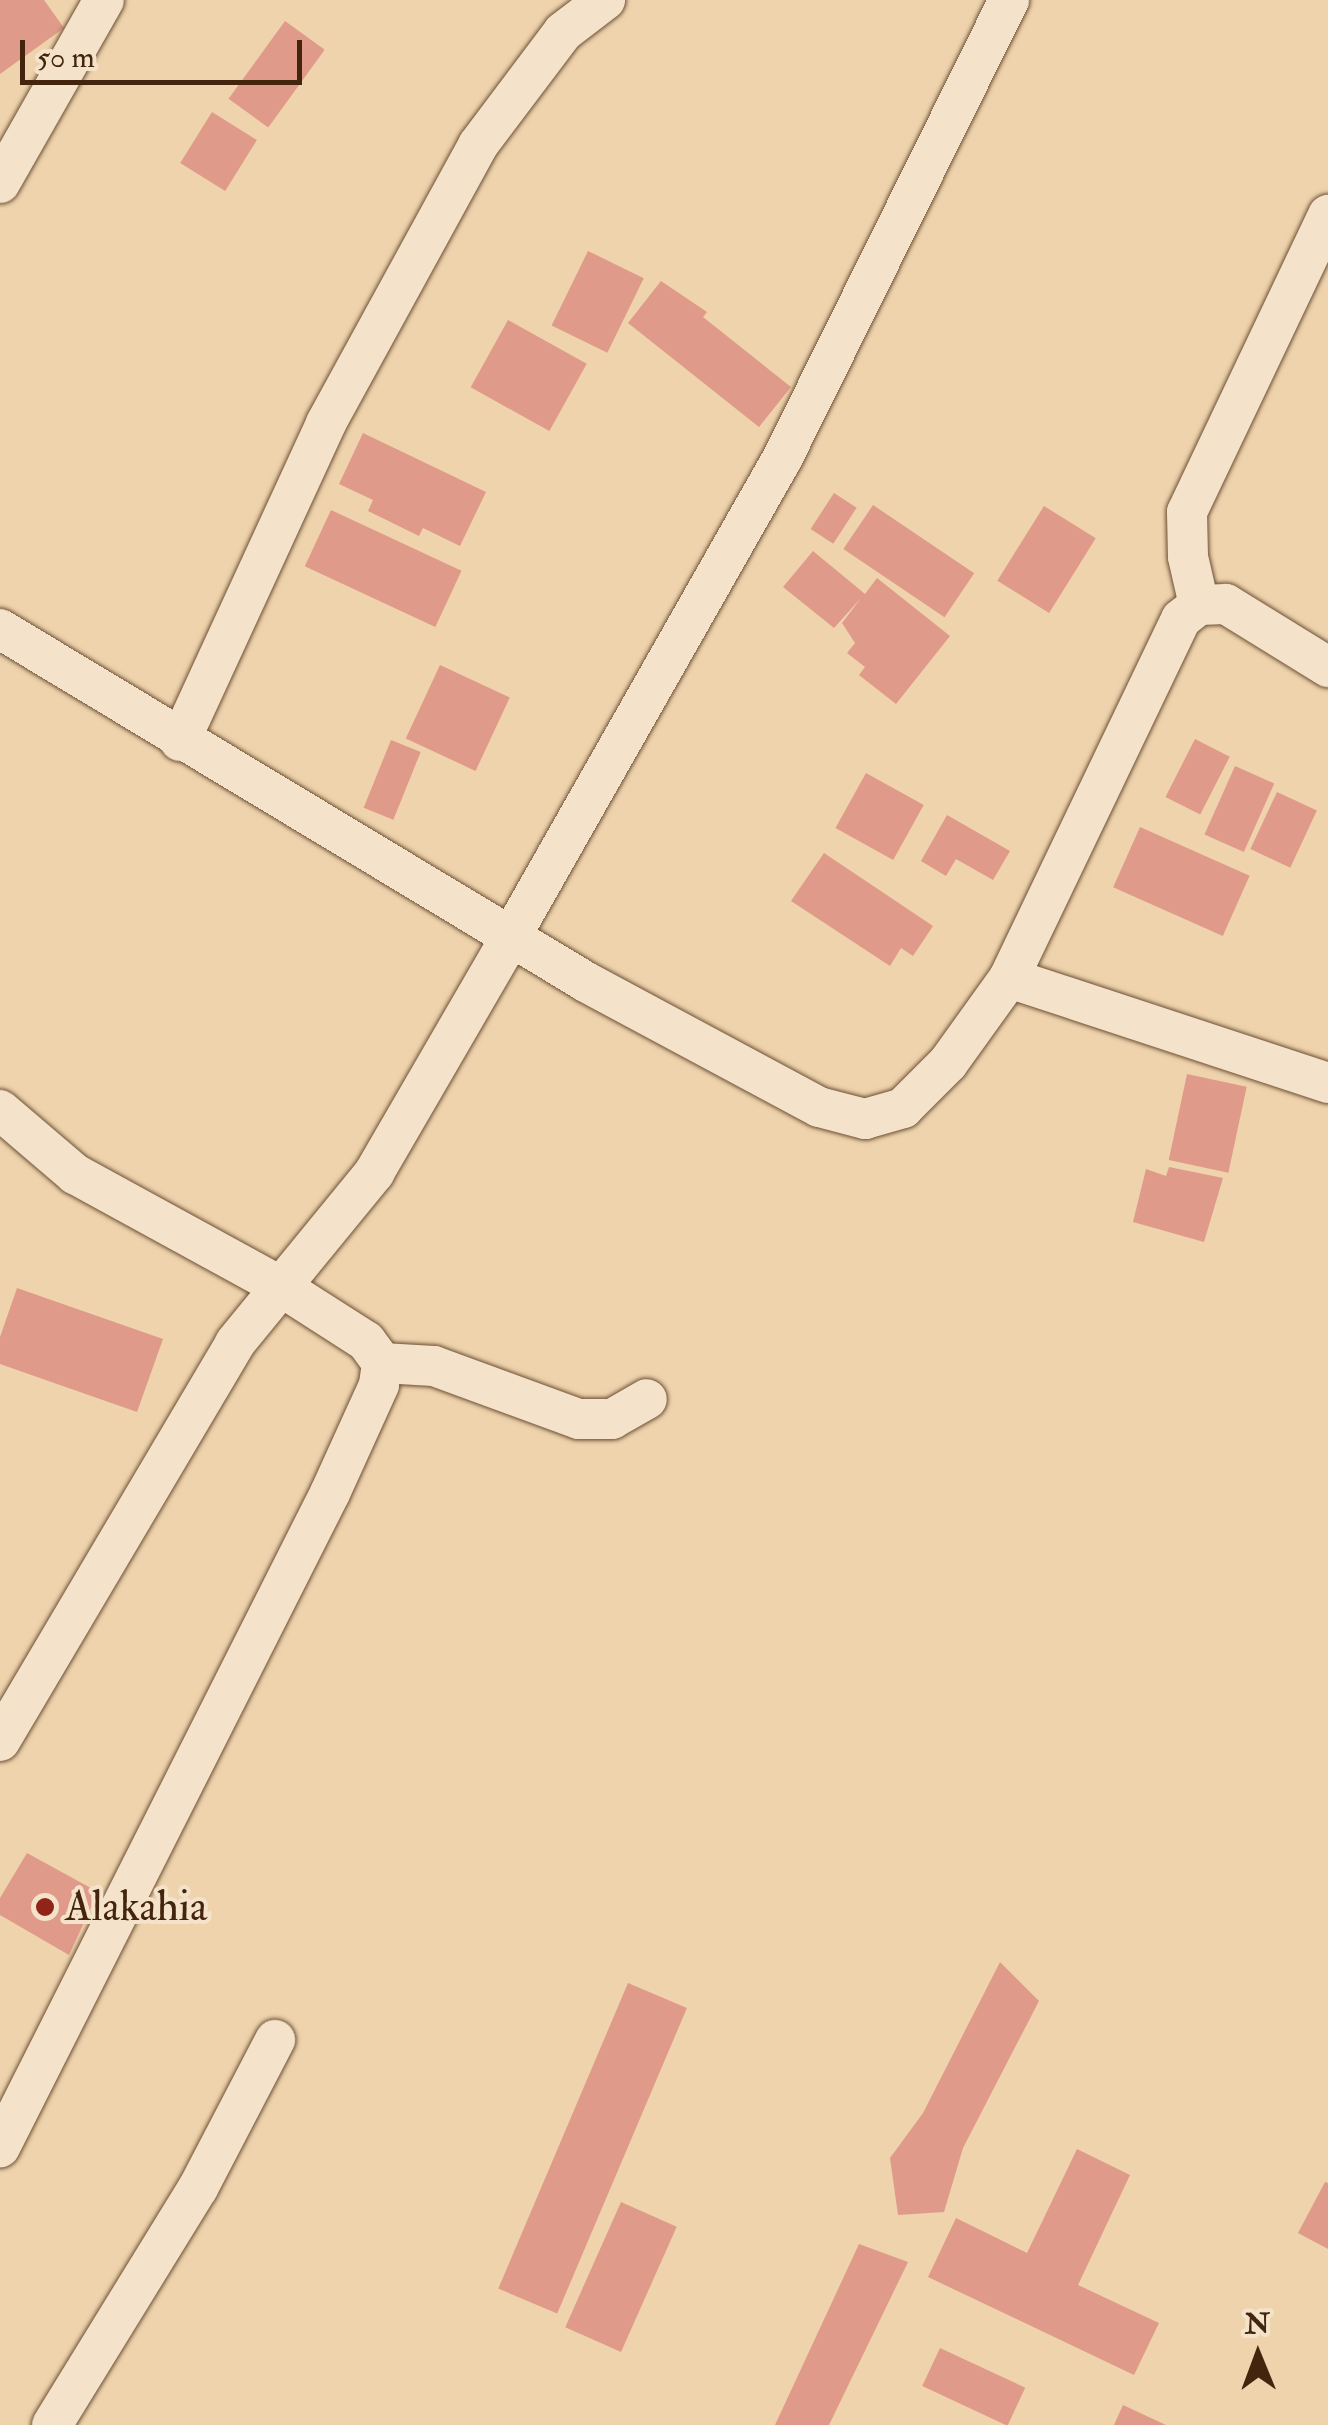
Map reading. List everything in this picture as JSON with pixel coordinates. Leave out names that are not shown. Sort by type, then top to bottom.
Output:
[{"type":"street","points":[[0,182],[104,0]]},
{"type":"street","points":[[180,741],[326,423],[478,145],[564,32],[605,0]]},
{"type":"street","points":[[0,1741],[234,1343],[283,1288],[374,1172],[510,938],[783,457],[1009,0]]},
{"type":"street","points":[[1200,605],[1188,558],[1187,512],[1328,215]]},
{"type":"street","points":[[0,629],[510,938],[820,1107],[865,1119],[903,1108],[958,1050],[1009,978],[1181,619],[1200,605],[1226,604],[1328,667]]},
{"type":"street","points":[[1009,978],[1328,1084]]},
{"type":"street","points":[[0,1110],[75,1174],[283,1288],[366,1340],[382,1363],[378,1385],[330,1493],[0,2147]]},
{"type":"street","points":[[382,1363],[434,1366],[579,1418],[612,1419],[648,1399]]},
{"type":"street","points":[[52,2425],[198,2188],[276,2040]]},
{"type":"building","points":[[0,0],[44,0],[64,28],[0,74]]},
{"type":"building","points":[[285,21],[325,50],[268,127],[229,99]]},
{"type":"building","points":[[212,112],[257,140],[225,191],[180,163]]},
{"type":"building","points":[[588,251],[644,278],[607,353],[552,326]]},
{"type":"building","points":[[661,281],[707,312],[703,317],[791,387],[759,427],[628,323]]},
{"type":"building","points":[[508,320],[587,364],[549,431],[471,387]]},
{"type":"building","points":[[363,433],[486,492],[460,546],[423,528],[419,536],[368,511],[373,500],[339,484]]},
{"type":"building","points":[[834,493],[857,508],[833,544],[811,529]]},
{"type":"building","points":[[873,505],[974,573],[945,617],[843,549]]},
{"type":"building","points":[[1044,506],[1096,538],[1049,613],[997,581]]},
{"type":"building","points":[[331,510],[462,571],[435,627],[305,566]]},
{"type":"building","points":[[813,551],[865,594],[877,578],[950,636],[896,704],[859,675],[865,667],[847,653],[855,643],[842,623],[861,598],[834,628],[783,587]]},
{"type":"building","points":[[440,665],[510,698],[476,771],[406,738]]},
{"type":"building","points":[[1195,739],[1230,757],[1200,815],[1165,797]]},
{"type":"building","points":[[391,740],[421,752],[393,820],[364,808]]},
{"type":"building","points":[[1235,766],[1274,783],[1244,852],[1204,835]]},
{"type":"building","points":[[866,773],[924,805],[893,860],[835,828]]},
{"type":"building","points":[[1277,792],[1317,811],[1290,868],[1250,849]]},
{"type":"building","points":[[947,815],[1010,851],[993,880],[956,859],[946,876],[921,861]]},
{"type":"building","points":[[1140,827],[1250,876],[1223,936],[1113,887]]},
{"type":"building","points":[[824,853],[933,926],[913,956],[901,948],[890,966],[791,901]]},
{"type":"building","points":[[1187,1074],[1247,1087],[1228,1173],[1169,1160]]},
{"type":"building","points":[[1169,1167],[1223,1178],[1204,1242],[1133,1222],[1146,1169],[1166,1176]]},
{"type":"building","points":[[17,1288],[163,1339],[137,1412],[0,1364],[0,1337]]},
{"type":"building","name":"Alakahia","points":[[27,1853],[98,1892],[69,1955],[0,1915],[0,1898]]},
{"type":"building","points":[[1000,1962],[1039,2001],[963,2148],[944,2212],[898,2215],[890,2158],[923,2113]]},
{"type":"building","points":[[628,1983],[687,2008],[557,2314],[498,2289]]},
{"type":"building","points":[[1077,2149],[1130,2175],[1078,2285],[1159,2323],[1134,2375],[928,2277],[956,2218],[1027,2253]]},
{"type":"building","points":[[1325,2182],[1328,2183],[1328,2249],[1298,2233]]},
{"type":"building","points":[[621,2202],[677,2227],[621,2352],[565,2327]]},
{"type":"building","points":[[859,2244],[908,2262],[829,2425],[775,2425]]},
{"type":"building","points":[[940,2348],[1025,2388],[1006,2425],[922,2386]]},
{"type":"building","points":[[1123,2405],[1166,2425],[1114,2425]]},
{"type":"place","name":"Alakahia","points":[[45,1907]]}]
